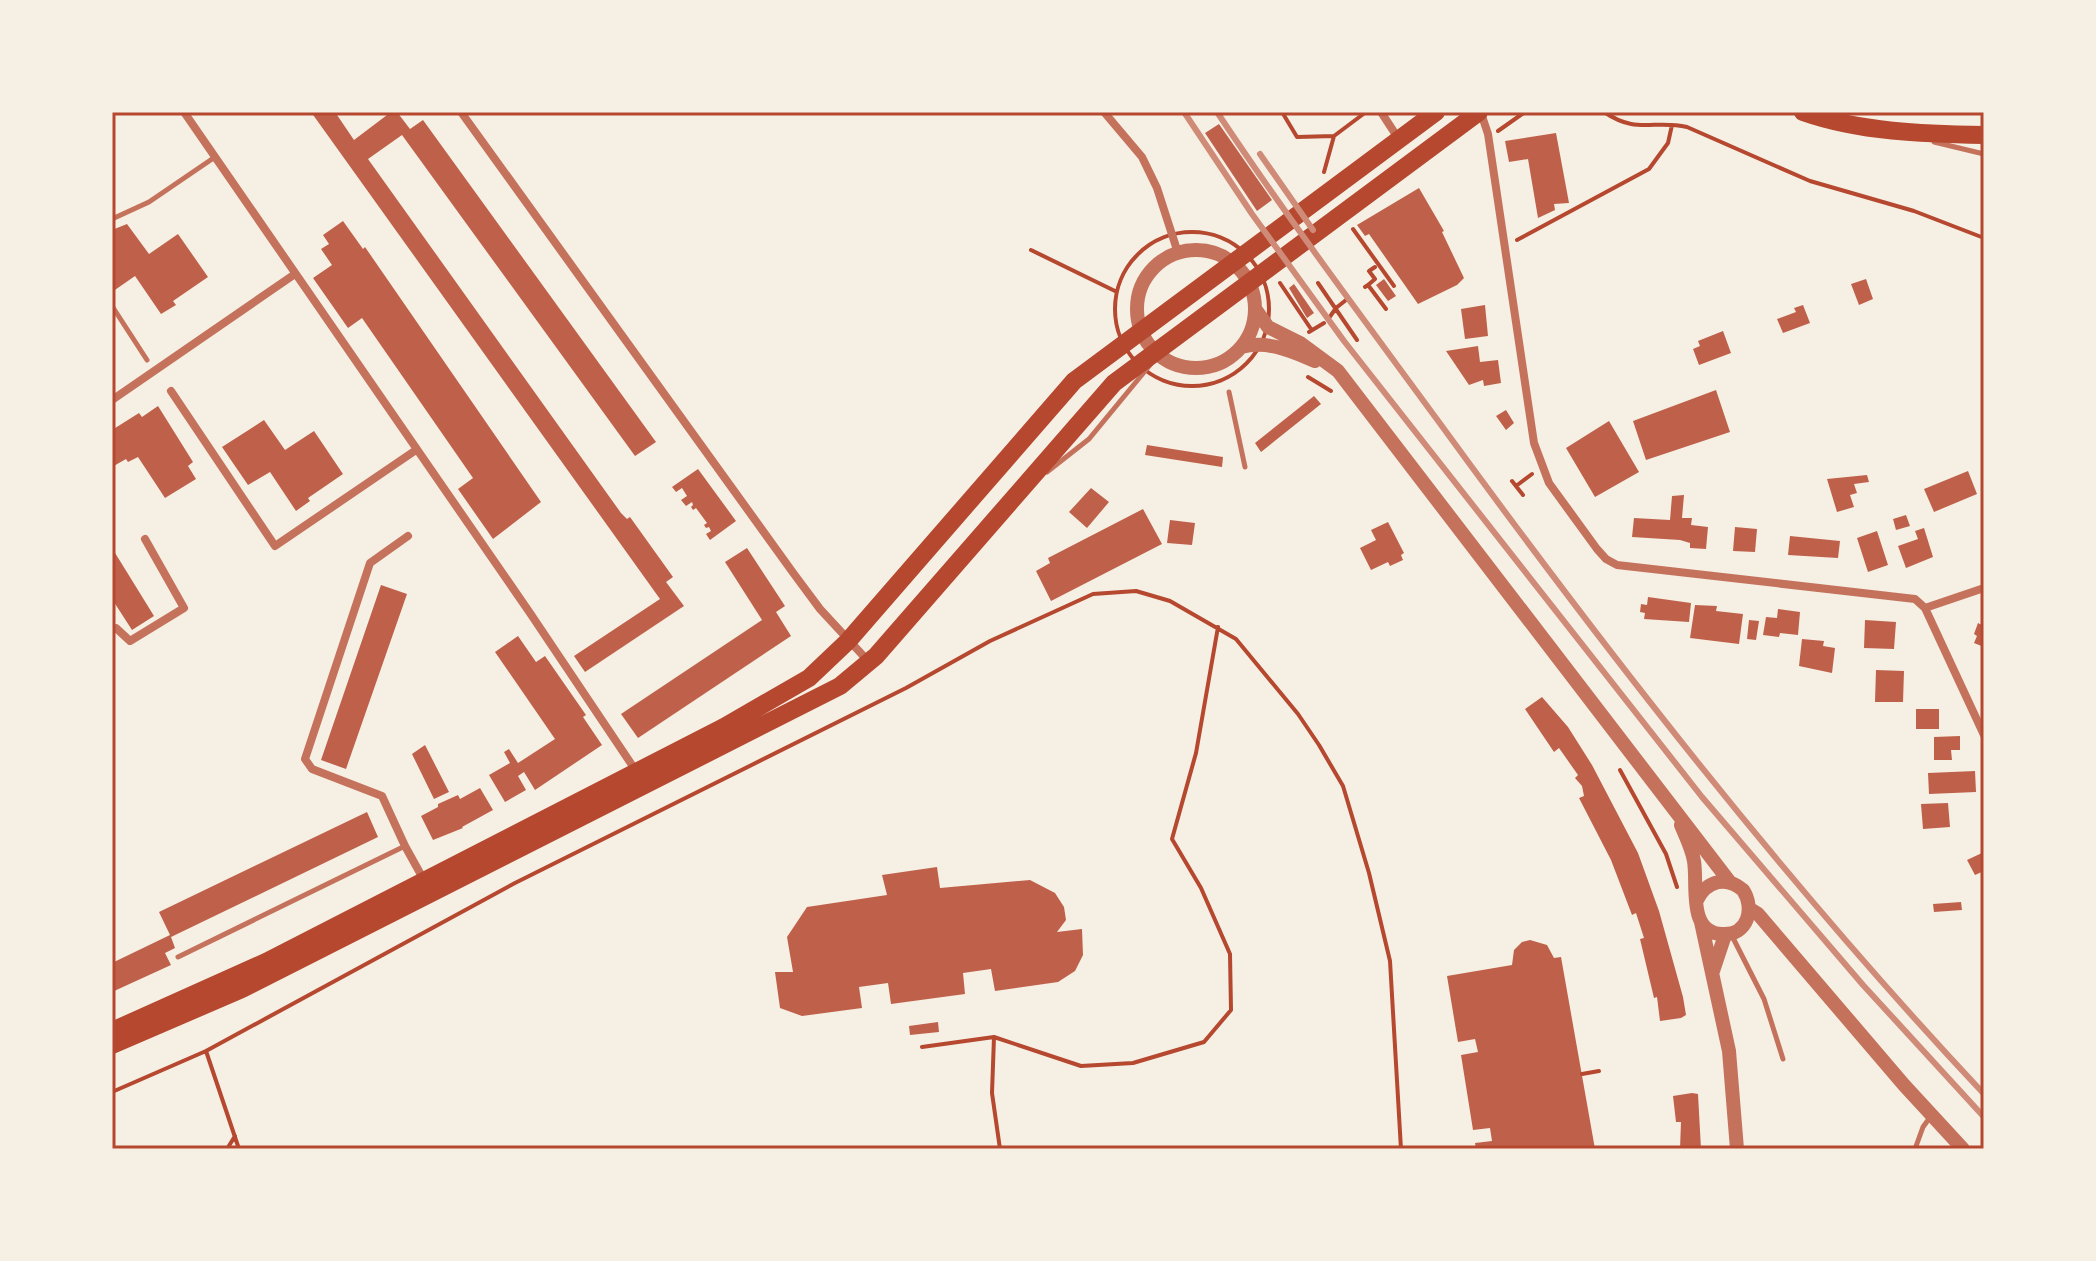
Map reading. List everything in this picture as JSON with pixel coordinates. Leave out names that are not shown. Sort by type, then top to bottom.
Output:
[{"type":"main road","points":[[639,779],[787,693],[824,666],[1074,381],[1436,112]]},
{"type":"main road","points":[[112,1031],[223,984],[639,779],[840,686],[870,662],[1114,383],[1480,112]]},
{"type":"main road","points":[[1803,112],[1836,122],[1887,130],[1984,135]]},
{"type":"main road","points":[[112,1045],[242,989],[429,885]]},
{"type":"street","points":[[184,112],[530,613],[639,779]]},
{"type":"street","points":[[461,112],[794,574],[848,641],[870,662]]},
{"type":"street","points":[[1104,112],[1142,157],[1157,188],[1178,253]]},
{"type":"street","points":[[1480,112],[1488,134],[1534,443],[1549,483],[1597,549],[1617,565],[1915,599],[1925,608],[1984,735]]},
{"type":"street","points":[[1385,113],[1399,140]]},
{"type":"street","points":[[1256,310],[1250,333],[1241,347],[1219,363],[1197,368],[1176,364],[1157,352],[1141,330],[1138,314],[1139,295],[1147,277],[1159,262],[1178,253],[1203,250],[1219,254],[1233,263],[1250,282],[1256,310],[1268,327],[1300,343],[1338,371],[1729,881],[1748,897],[1750,909],[1747,921],[1731,933],[1713,972]]},
{"type":"street","points":[[112,400],[295,274]]},
{"type":"street","points":[[1241,347],[1261,343],[1289,350],[1338,371]]},
{"type":"street","points":[[171,391],[275,546],[416,450]]},
{"type":"street","points":[[408,536],[370,563],[305,759],[312,769],[379,793],[405,846],[429,885]]},
{"type":"street","points":[[113,627],[130,641],[184,608],[145,539]]},
{"type":"street","points":[[1925,608],[1984,588]]},
{"type":"street","points":[[1674,806],[1694,859],[1697,915],[1713,972],[1729,1051],[1737,1149]]},
{"type":"street","points":[[1697,900],[1706,887],[1729,881]]},
{"type":"street","points":[[1750,909],[1758,914],[1963,1149]]},
{"type":"street","points":[[1701,922],[1711,931],[1775,934]]},
{"type":"lane","points":[[1887,130],[1984,154]]},
{"type":"lane","points":[[112,219],[149,202],[215,157]]},
{"type":"lane","points":[[112,306],[147,360]]},
{"type":"lane","points":[[1229,392],[1245,467]]},
{"type":"lane","points":[[178,957],[405,846]]},
{"type":"lane","points":[[1731,933],[1764,999],[1783,1059]]},
{"type":"lane","points":[[1915,1149],[1923,1127],[1932,1115]]},
{"type":"path","points":[[1282,112],[1297,137],[1334,136],[1366,112]]},
{"type":"path","points":[[1488,134],[1497,132],[1525,112]]},
{"type":"path","points":[[1604,112],[1629,125],[1687,127],[1810,181],[1914,211],[1984,238]]},
{"type":"path","points":[[1504,246],[1649,169],[1668,143],[1672,125]]},
{"type":"path","points":[[1322,182],[1334,136]]},
{"type":"path","points":[[1342,214],[1394,286]]},
{"type":"path","points":[[1031,250],[1116,292]]},
{"type":"path","points":[[1377,266],[1369,271],[1375,279],[1366,286],[1386,309]]},
{"type":"path","points":[[1275,276],[1312,331]]},
{"type":"path","points":[[1318,283],[1357,340]]},
{"type":"path","points":[[1329,318],[1346,300]]},
{"type":"path","points":[[1254,356],[1268,359]]},
{"type":"path","points":[[1308,377],[1332,392]]},
{"type":"path","points":[[1516,486],[1532,474]]},
{"type":"path","points":[[1512,481],[1523,495]]},
{"type":"path","points":[[112,1092],[206,1051],[515,883],[906,688],[990,641],[1080,599],[1105,591],[1144,592],[1170,601],[1236,639],[1319,745],[1343,786],[1369,873],[1390,961],[1401,1149]]},
{"type":"path","points":[[922,1047],[994,1037],[1081,1066],[1133,1063],[1204,1042],[1231,1010],[1230,954],[1201,888],[1172,839],[1196,753],[1218,627]]},
{"type":"path","points":[[1614,759],[1653,827],[1679,894]]},
{"type":"path","points":[[994,1037],[992,1093],[1000,1149]]},
{"type":"path","points":[[206,1051],[239,1149]]},
{"type":"path","points":[[1582,1074],[1599,1071]]},
{"type":"path","points":[[227,1149],[235,1136]]},
{"type":"building","points":[[311,112],[335,112],[354,140],[391,112],[397,112],[410,129],[423,120],[656,442],[635,456],[402,135],[368,159],[621,513],[627,519],[630,517],[673,577],[666,582],[684,606],[585,672],[574,656],[660,599]]},
{"type":"building","points":[[1219,124],[1272,200],[1257,211],[1205,133]]},
{"type":"building","points":[[1556,133],[1569,203],[1554,204],[1555,210],[1538,218],[1528,159],[1509,162],[1505,141]]},
{"type":"building","points":[[1419,188],[1444,231],[1464,278],[1457,285],[1418,304],[1369,234],[1365,236],[1357,225]]},
{"type":"building","points":[[343,221],[363,249],[365,247],[541,502],[493,539],[458,489],[473,478],[362,318],[348,328],[313,278],[332,265],[321,249],[329,244],[323,235]]},
{"type":"building","points":[[127,224],[149,254],[178,234],[208,277],[173,301],[176,305],[161,314],[135,276],[112,292],[112,230]]},
{"type":"building","points":[[1384,279],[1396,296],[1388,301],[1376,285]]},
{"type":"building","points":[[1866,279],[1873,299],[1859,305],[1851,284]]},
{"type":"building","points":[[1294,284],[1314,313],[1307,318],[1289,288]]},
{"type":"building","points":[[1485,305],[1488,336],[1465,339],[1461,309]]},
{"type":"building","points":[[1803,305],[1810,323],[1783,333],[1777,319],[1796,312],[1794,308]]},
{"type":"building","points":[[1723,331],[1731,353],[1699,365],[1693,349],[1700,346],[1698,341]]},
{"type":"building","points":[[1478,346],[1480,362],[1498,360],[1501,383],[1484,386],[1483,380],[1469,385],[1446,351]]},
{"type":"building","points":[[1716,390],[1730,432],[1646,460],[1633,421]]},
{"type":"building","points":[[1314,396],[1321,404],[1261,452],[1255,443]]},
{"type":"building","points":[[158,406],[193,462],[188,466],[196,479],[165,498],[138,457],[128,462],[126,459],[112,467],[112,430],[139,413],[142,417]]},
{"type":"building","points":[[1506,410],[1514,423],[1506,430],[1496,416]]},
{"type":"building","points":[[264,420],[285,450],[314,431],[343,474],[308,498],[310,501],[296,511],[270,472],[248,485],[222,447]]},
{"type":"building","points":[[1609,421],[1639,472],[1595,497],[1566,448]]},
{"type":"building","points":[[1147,445],[1223,457],[1222,467],[1145,455]]},
{"type":"building","points":[[698,469],[736,521],[710,540],[706,534],[711,531],[704,525],[707,523],[696,508],[693,510],[691,507],[692,502],[686,506],[681,500],[687,496],[682,488],[676,492],[672,487]]},
{"type":"building","points":[[1968,471],[1977,494],[1934,512],[1924,489]]},
{"type":"building","points":[[1867,475],[1869,482],[1854,484],[1857,493],[1850,495],[1854,507],[1837,512],[1827,479]]},
{"type":"building","points":[[1091,488],[1109,502],[1087,528],[1069,512]]},
{"type":"building","points":[[1684,495],[1682,518],[1692,518],[1691,525],[1708,527],[1706,549],[1690,548],[1690,543],[1680,540],[1632,537],[1634,518],[1670,520],[1672,496]]},
{"type":"building","points":[[1143,509],[1162,544],[1051,601],[1036,571],[1050,563],[1048,558]]},
{"type":"building","points":[[1906,515],[1910,526],[1896,530],[1893,519]]},
{"type":"building","points":[[1170,520],[1195,523],[1192,545],[1167,543]]},
{"type":"building","points":[[1388,522],[1404,553],[1401,555],[1403,560],[1390,566],[1388,562],[1371,570],[1360,548],[1376,540],[1371,530]]},
{"type":"building","points":[[1735,527],[1757,529],[1755,552],[1733,551]]},
{"type":"building","points":[[1924,528],[1933,557],[1906,568],[1898,546],[1918,539],[1915,531]]},
{"type":"building","points":[[1877,531],[1888,565],[1868,572],[1857,538]]},
{"type":"building","points":[[1790,536],[1840,541],[1838,558],[1788,555]]},
{"type":"building","points":[[112,548],[154,616],[132,630],[112,599]]},
{"type":"building","points":[[747,548],[785,606],[776,612],[791,636],[638,738],[621,714],[762,620],[725,562]]},
{"type":"building","points":[[381,585],[407,594],[346,769],[321,760]]},
{"type":"building","points":[[1648,597],[1691,603],[1689,622],[1644,619],[1645,613],[1640,612],[1641,604],[1647,605]]},
{"type":"building","points":[[1695,605],[1717,606],[1716,611],[1743,614],[1739,644],[1690,638]]},
{"type":"building","points":[[1778,609],[1800,612],[1798,635],[1763,635],[1766,617],[1777,618]]},
{"type":"building","points":[[1749,620],[1759,621],[1756,640],[1747,639]]},
{"type":"building","points":[[1865,620],[1896,622],[1894,649],[1864,648]]},
{"type":"building","points":[[1978,623],[1984,626],[1984,647],[1974,643]]},
{"type":"building","points":[[518,636],[536,662],[545,656],[586,715],[583,717],[602,745],[535,790],[524,772],[518,776],[526,790],[505,802],[489,775],[510,763],[504,752],[509,749],[518,763],[555,739],[495,652]]},
{"type":"building","points":[[1802,639],[1824,641],[1823,646],[1835,648],[1832,673],[1799,666]]},
{"type":"building","points":[[1876,670],[1904,671],[1903,702],[1875,702]]},
{"type":"building","points":[[1542,697],[1568,727],[1592,765],[1638,853],[1659,911],[1683,997],[1686,1015],[1681,1018],[1660,1021],[1636,913],[1632,915],[1611,860],[1579,798],[1584,796],[1582,786],[1575,778],[1578,775],[1559,748],[1554,752],[1525,709]]},
{"type":"building","points":[[1916,709],[1939,709],[1939,729],[1916,729]]},
{"type":"building","points":[[1960,736],[1960,750],[1951,750],[1952,760],[1934,760],[1934,737]]},
{"type":"building","points":[[425,745],[449,792],[434,799],[412,754]]},
{"type":"building","points":[[1975,771],[1976,792],[1929,794],[1928,773]]},
{"type":"building","points":[[480,788],[493,810],[463,828],[433,840],[421,816],[438,807],[438,804],[458,795],[460,799]]},
{"type":"building","points":[[1948,803],[1950,827],[1923,829],[1921,804]]},
{"type":"building","points":[[367,812],[378,837],[171,937],[175,948],[165,953],[171,965],[112,992],[112,963],[170,935],[159,912]]},
{"type":"building","points":[[1984,852],[1984,871],[1975,875],[1967,860]]},
{"type":"building","points":[[937,867],[940,888],[1030,880],[1055,893],[1064,907],[1066,920],[1057,932],[1082,929],[1083,955],[1075,971],[1058,982],[995,991],[991,969],[963,973],[965,994],[891,1004],[888,983],[859,987],[862,1008],[802,1016],[780,1008],[775,972],[793,972],[787,937],[807,907],[887,895],[882,875]]},
{"type":"building","points":[[1961,902],[1962,910],[1934,912],[1933,904]]},
{"type":"building","points":[[1530,940],[1547,945],[1554,958],[1561,957],[1595,1149],[1476,1149],[1475,1143],[1492,1141],[1490,1128],[1473,1130],[1461,1055],[1478,1052],[1475,1039],[1458,1042],[1447,976],[1512,965],[1514,950],[1522,942]]},
{"type":"building","points":[[938,1022],[939,1032],[910,1035],[909,1026]]},
{"type":"building","points":[[1698,1094],[1701,1149],[1680,1149],[1681,1122],[1676,1122],[1673,1096]]},
{"type":"railway","points":[[1184,112],[1252,214],[1344,341],[1702,797],[1863,985],[1984,1117]]},
{"type":"railway","points":[[1217,112],[1352,304],[1632,679],[1838,932],[1984,1094]]},
{"type":"railway","points":[[1260,154],[1313,230]]}]
